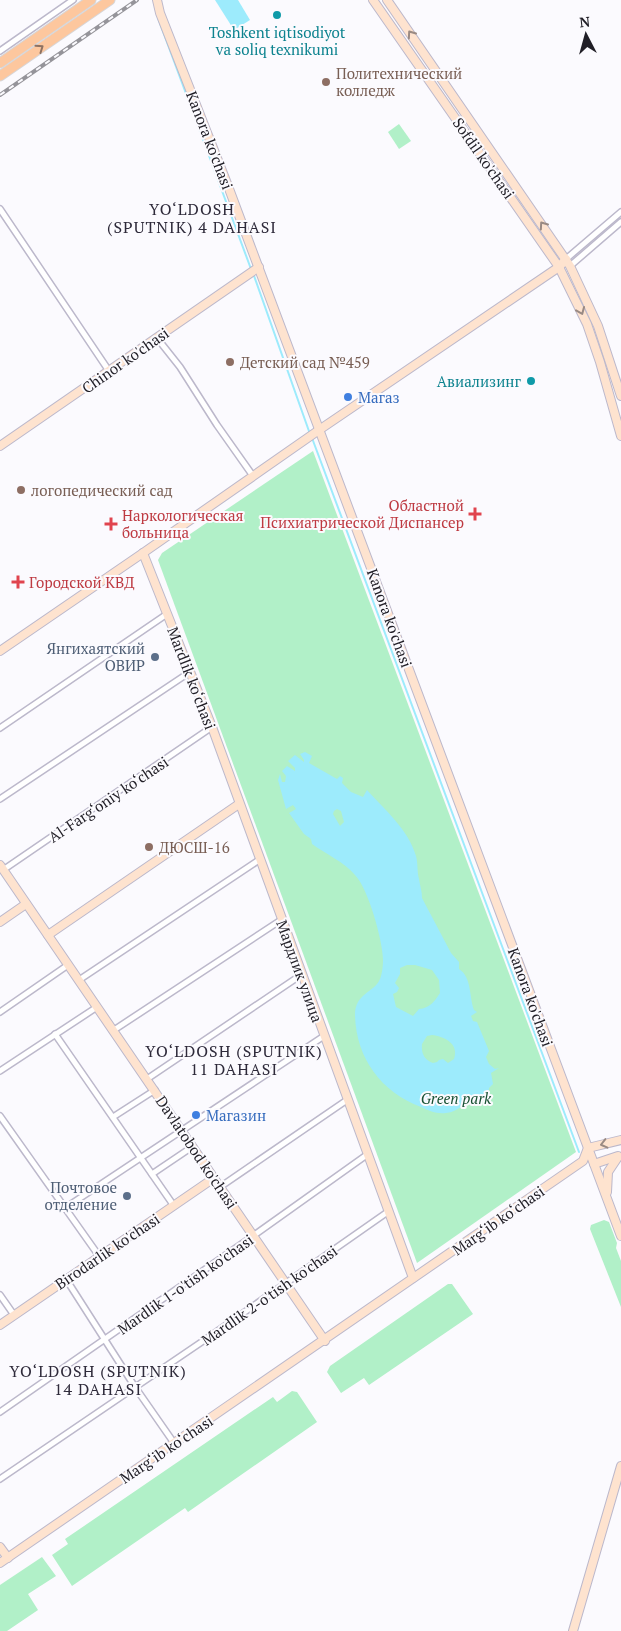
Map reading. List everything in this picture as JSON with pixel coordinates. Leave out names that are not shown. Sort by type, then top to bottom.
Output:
[{"type":"main road","points":[[0,63],[91,0]]},
{"type":"main road","points":[[0,76],[110,0]]},
{"type":"street","points":[[1,48],[73,0]]},
{"type":"street","name":"Sofdil ko'chasi","points":[[373,0],[559,267],[589,330],[621,436]]},
{"type":"street","name":"Sofdil ko'chasi","points":[[387,0],[568,263],[598,326],[621,396]]},
{"type":"street","name":"Kanora ko'chasi","points":[[159,6],[314,434],[621,1236]]},
{"type":"street","points":[[417,62],[426,56]]},
{"type":"street","points":[[0,209],[109,371]]},
{"type":"street","points":[[568,263],[621,212]]},
{"type":"street","points":[[0,651],[314,434],[559,267],[568,263],[621,222]]},
{"type":"street","name":"Chinor ko'chasi","points":[[0,446],[255,270]]},
{"type":"street","points":[[157,338],[180,367],[216,425],[253,476]]},
{"type":"street","name":"Mardlik ko‘chasi","points":[[143,553],[212,728],[239,804]]},
{"type":"street","points":[[0,728],[167,614]]},
{"type":"street","points":[[0,799],[190,672]]},
{"type":"street","name":"Al-Farg‘oniy ko‘chasi","points":[[2,868],[212,728]]},
{"type":"street","points":[[48,935],[239,804]]},
{"type":"street","name":"Мардлик улица","points":[[239,804],[413,1278]]},
{"type":"street","points":[[79,980],[259,860]]},
{"type":"street","name":"Davlatobod ko'chasi","points":[[2,868],[325,1341]]},
{"type":"street","points":[[0,922],[26,904]]},
{"type":"street","points":[[114,1030],[281,920]]},
{"type":"street","points":[[0,1012],[68,965]]},
{"type":"street","points":[[147,1079],[301,975]]},
{"type":"street","points":[[0,1071],[97,1007]]},
{"type":"street","points":[[55,1034],[174,1206]]},
{"type":"street","points":[[65,1208],[324,1036]]},
{"type":"street","points":[[112,1117],[155,1090]]},
{"type":"street","points":[[220,1187],[347,1100]]},
{"type":"street","points":[[0,1116],[99,1256]]},
{"type":"street","points":[[619,1156],[594,1164],[583,1161],[588,1148],[621,1140]]},
{"type":"street","points":[[152,1174],[192,1147]]},
{"type":"street","name":"Mardlik 1-o'tish ko'chasi","points":[[0,1412],[368,1154]]},
{"type":"street","points":[[606,1196],[608,1172],[619,1156]]},
{"type":"street","name":"Marg‘ib ko‘chasi","points":[[0,1563],[325,1341],[583,1161]]},
{"type":"street","name":"Birodarlik ko'chasi","points":[[0,1325],[214,1178]]},
{"type":"street","name":"Mardlik 2-o'tish ko'chasi","points":[[0,1479],[286,1284],[389,1211]]},
{"type":"street","points":[[66,1280],[135,1387],[174,1443]]},
{"type":"street","points":[[0,1295],[14,1315]]},
{"type":"street","points":[[573,1631],[621,1466]]},
{"type":"street","points":[[0,1546],[8,1558]]},
{"type":"green space","points":[[399,124],[411,141],[399,149],[388,132]]},
{"type":"green space","name":"Green park","points":[[313,451],[576,1152],[417,1263],[158,560],[162,553]]},
{"type":"green space","points":[[604,1220],[609,1222],[621,1261],[621,1307],[590,1229],[591,1225]]},
{"type":"green space","points":[[448,1284],[452,1284],[473,1314],[369,1385],[364,1378],[341,1393],[327,1372],[330,1366]]},
{"type":"green space","points":[[292,1391],[297,1392],[317,1422],[188,1512],[185,1508],[72,1586],[52,1555],[68,1544],[65,1539],[273,1397],[277,1402]]},
{"type":"green space","points":[[42,1557],[56,1576],[28,1594],[38,1610],[7,1631],[0,1631],[0,1585]]},
{"type":"water","points":[[215,0],[238,0],[250,20],[234,30]]},
{"type":"water","points":[[305,752],[312,756],[309,763],[337,779],[340,776],[343,778],[342,783],[351,792],[363,797],[367,790],[408,837],[416,856],[422,898],[451,953],[459,962],[459,969],[466,977],[470,988],[472,1005],[477,1012],[471,1016],[473,1021],[477,1022],[489,1051],[486,1057],[489,1064],[495,1069],[499,1068],[491,1073],[493,1084],[489,1088],[488,1096],[485,1098],[479,1096],[451,1112],[433,1112],[407,1101],[394,1092],[373,1072],[366,1059],[356,1031],[355,1015],[358,1002],[380,979],[383,960],[380,941],[370,903],[360,882],[346,866],[312,844],[311,839],[304,834],[289,813],[296,809],[293,805],[286,809],[278,780],[280,774],[282,782],[285,782],[286,776],[282,771],[287,766],[295,771],[295,768],[288,761],[295,755],[304,762],[300,754]],"holes":[[[337,809],[341,811],[344,822],[340,826],[333,814]],[[407,965],[415,965],[432,970],[439,980],[440,993],[436,999],[429,1006],[419,1009],[413,1016],[396,1007],[393,994],[399,988],[395,983],[400,974],[400,968]],[[427,1036],[437,1036],[450,1042],[455,1049],[454,1059],[448,1063],[443,1059],[433,1063],[428,1060],[424,1056],[422,1048],[422,1044]]]},
{"type":"waterway","points":[[158,16],[251,269]]},
{"type":"waterway","points":[[253,273],[310,434]]},
{"type":"waterway","points":[[312,438],[579,1152]]},
{"type":"railway","points":[[0,95],[137,0]]},
{"type":"place","name":"Toshkent iqtisodiyot va soliq texnikumi","points":[[277,15]]},
{"type":"place","name":"Политехнический колледж","points":[[326,82]]},
{"type":"place","name":"Детский сад №459","points":[[230,362]]},
{"type":"place","name":"Авиализинг","points":[[531,381]]},
{"type":"place","name":"Магаз","points":[[348,397]]},
{"type":"place","name":"логопедический сад","points":[[21,490]]},
{"type":"place","name":"Областной Психиатрической Диспансер","points":[[475,514]]},
{"type":"place","name":"Наркологическая больница","points":[[111,524]]},
{"type":"place","name":"Городской КВД","points":[[18,582]]},
{"type":"place","name":"Янгихаятский ОВИР","points":[[155,657]]},
{"type":"place","name":"ДЮСШ-16","points":[[149,847]]},
{"type":"place","name":"Магазин","points":[[196,1115]]},
{"type":"place","name":"Почтовое отделение","points":[[127,1196]]},
{"type":"district","name":"YO‘LDOSH (SPUTNIK) 4 DAHASI","points":[[192,218]]},
{"type":"district","name":"YO‘LDOSH (SPUTNIK) 11 DAHASI","points":[[234,1060]]},
{"type":"district","name":"YO‘LDOSH (SPUTNIK) 14 DAHASI","points":[[98,1380]]}]
